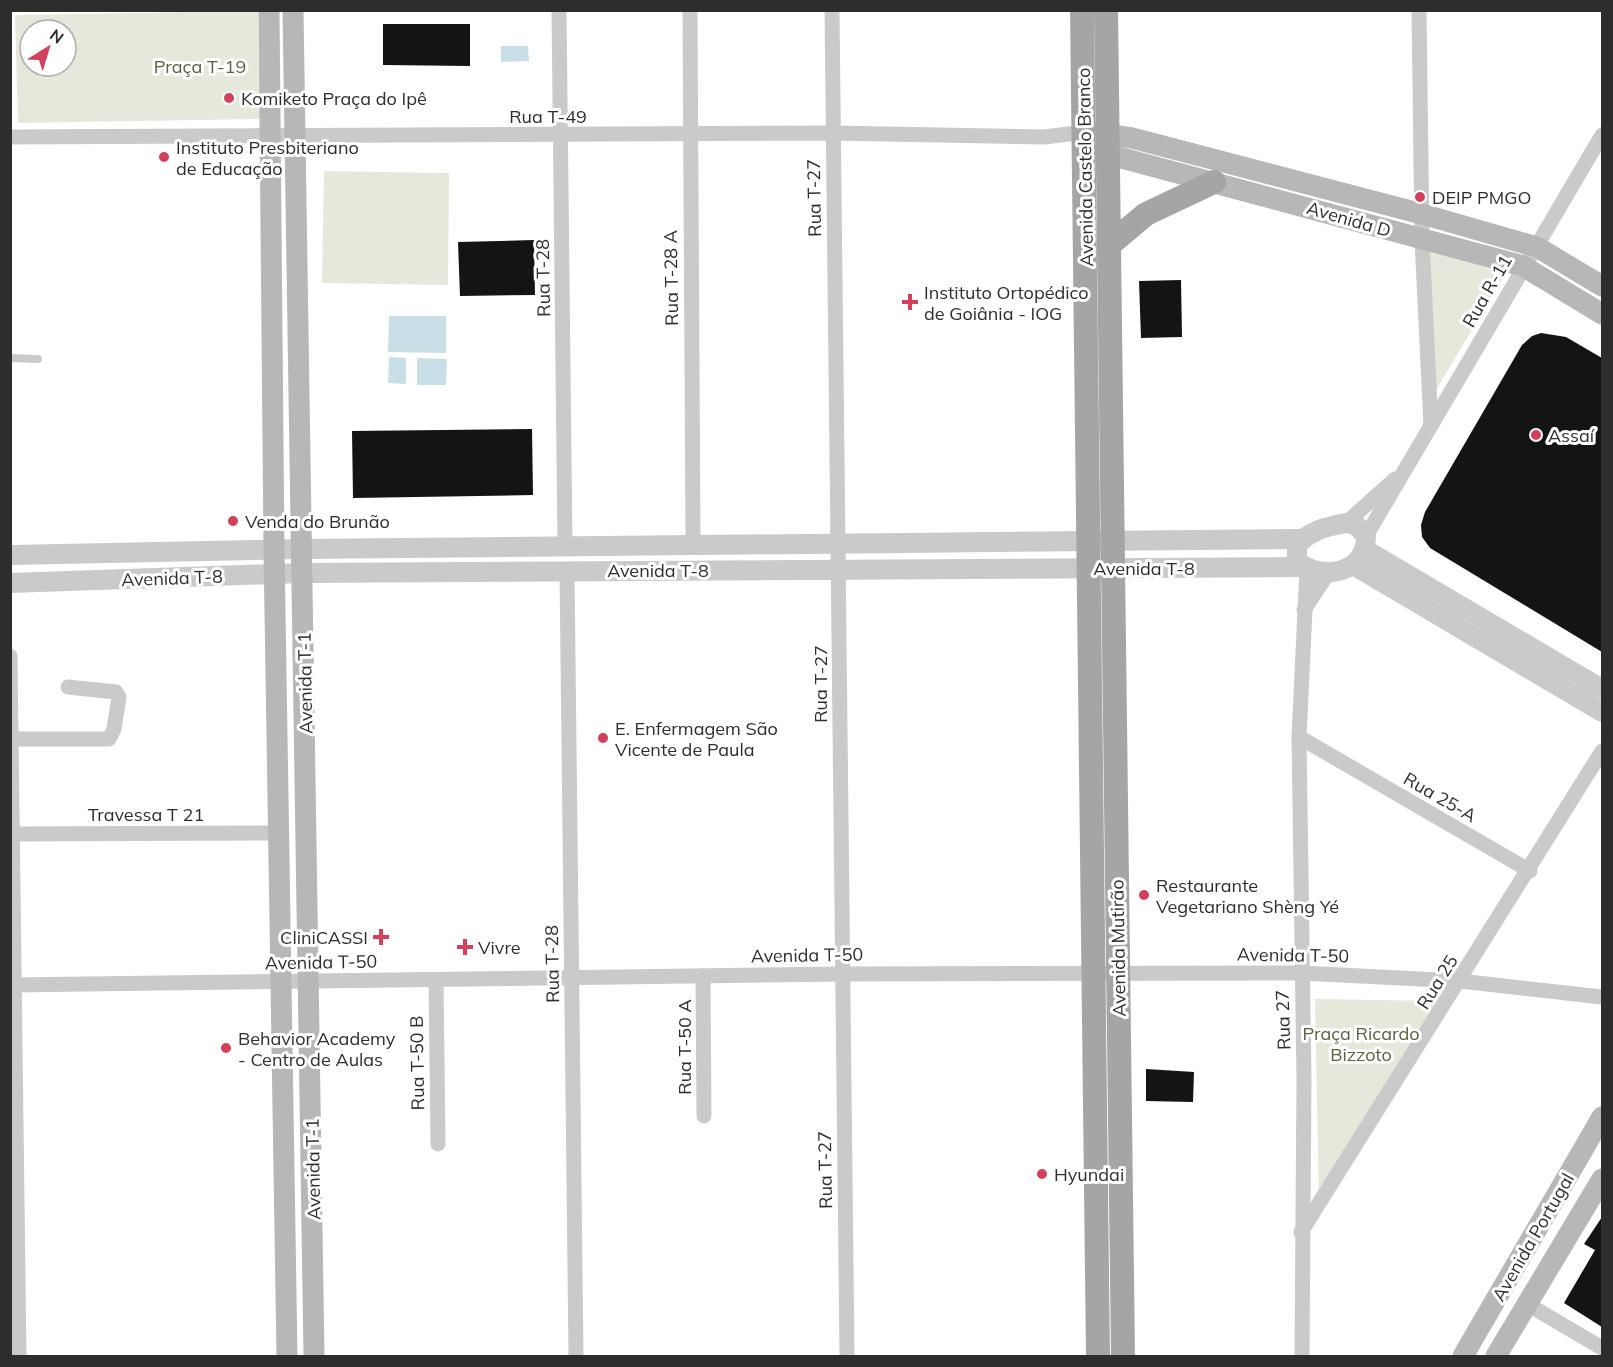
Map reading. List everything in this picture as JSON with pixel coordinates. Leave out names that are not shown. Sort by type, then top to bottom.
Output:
[{"type":"main road","name":"Avenida T-1","points":[[269,10],[274,550],[283,982],[287,1356]]},
{"type":"main road","name":"Avenida T-1","points":[[293,10],[301,549],[311,981],[314,1356]]},
{"type":"main road","name":"Avenida Castelo Branco","points":[[1082,10],[1110,245],[1113,539]]},
{"type":"main road","name":"Avenida Castelo Branco","points":[[1088,539],[1097,141],[1106,10]]},
{"type":"main road","name":"Avenida D","points":[[1097,141],[1214,182],[1523,266],[1602,314]]},
{"type":"main road","name":"Avenida D","points":[[1097,141],[1422,214],[1537,247],[1602,286]]},
{"type":"main road","points":[[1110,245],[1146,214],[1214,182]]},
{"type":"main road","name":"Avenida Mutirão","points":[[1088,539],[1098,1356]]},
{"type":"main road","name":"Avenida Mutirão","points":[[1113,539],[1124,1356]]},
{"type":"main road","name":"Avenida Portugal","points":[[1463,1356],[1602,1117]]},
{"type":"main road","name":"Avenida Portugal","points":[[1496,1356],[1602,1179]]},
{"type":"street","name":"Rua T-28","points":[[559,10],[565,546]]},
{"type":"street","name":"Rua T-28 A","points":[[690,10],[693,544]]},
{"type":"street","name":"Rua T-27","points":[[832,10],[847,1356]]},
{"type":"street","points":[[1419,10],[1422,240],[1431,426]]},
{"type":"street","name":"Rua T-49","points":[[10,137],[833,134],[1044,137],[1097,141]]},
{"type":"street","name":"Rua R-11","points":[[1362,551],[1406,469],[1523,266],[1537,247],[1602,135]]},
{"type":"street","name":"Rua R-11","points":[[1346,523],[1406,469]]},
{"type":"street","points":[[1306,568],[1298,561],[1295,554],[1302,539],[1316,531],[1346,523],[1356,525],[1362,551],[1602,712]]},
{"type":"street","name":"Avenida T-8","points":[[10,555],[1088,539],[1302,539]]},
{"type":"street","points":[[1304,610],[1329,572],[1362,551]]},
{"type":"street","points":[[1362,551],[1602,689]]},
{"type":"street","name":"Avenida T-8","points":[[10,583],[302,573],[1113,567],[1306,568],[1329,572]]},
{"type":"street","name":"Rua 27","points":[[1302,1356],[1301,1232],[1304,1079],[1299,737],[1306,568]]},
{"type":"street","name":"Rua T-28","points":[[567,571],[576,1356]]},
{"type":"street","points":[[10,656],[19,1356]]},
{"type":"street","points":[[12,740],[109,739],[114,729],[119,697],[116,692],[68,687]]},
{"type":"street","name":"Rua 25-A","points":[[1299,737],[1530,871]]},
{"type":"street","name":"Rua 25","points":[[1301,1232],[1530,871],[1602,752]]},
{"type":"street","points":[[1299,762],[1331,756]]},
{"type":"street","name":"Travessa T 21","points":[[13,834],[280,833]]},
{"type":"street","name":"Avenida T-50","points":[[13,985],[842,974],[1301,973],[1460,981],[1602,997]]},
{"type":"street","name":"Rua T-50 A","points":[[703,976],[704,1116]]},
{"type":"street","name":"Rua T-50 B","points":[[436,980],[438,1144]]},
{"type":"street","points":[[1527,1304],[1602,1348]]},
{"type":"lane","points":[[10,358],[38,359]]},
{"type":"green space","name":"Praça T-19","points":[[258,11],[260,119],[18,123],[15,15]]},
{"type":"green space","points":[[324,171],[449,173],[448,285],[322,283]]},
{"type":"green space","points":[[1427,249],[1506,273],[1436,390]]},
{"type":"green space","name":"Praça Ricardo Bizzoto","points":[[1315,999],[1437,1001],[1319,1201]]},
{"type":"water","points":[[501,46],[528,46],[529,61],[501,62]]},
{"type":"water","points":[[389,316],[446,316],[446,353],[388,352]]},
{"type":"water","points":[[389,357],[406,358],[406,384],[388,383]]},
{"type":"water","points":[[417,358],[447,359],[446,385],[417,385]]},
{"type":"building","points":[[383,24],[470,24],[470,66],[383,65]]},
{"type":"building","points":[[534,240],[535,295],[460,296],[458,242]]},
{"type":"building","points":[[1181,280],[1182,337],[1141,338],[1139,281]]},
{"type":"building","name":"Assaí","points":[[1541,333],[1566,337],[1602,358],[1602,652],[1430,548],[1422,537],[1421,525],[1425,512],[1522,345],[1532,336]]},
{"type":"building","points":[[532,429],[533,495],[353,498],[352,431]]},
{"type":"building","points":[[1146,1069],[1194,1072],[1193,1102],[1146,1101]]},
{"type":"building","points":[[1602,1217],[1602,1327],[1564,1303],[1595,1250],[1584,1244]]},
{"type":"place","name":"Komiketo Praça do Ipê","points":[[229,98]]},
{"type":"place","name":"Instituto Presbiteriano de Educação","points":[[164,157]]},
{"type":"place","name":"DEIP PMGO","points":[[1420,197]]},
{"type":"place","name":"Instituto Ortopédico de Goiânia - IOG","points":[[910,302]]},
{"type":"place","name":"Assaí","points":[[1536,435]]},
{"type":"place","name":"Venda do Brunão","points":[[233,521]]},
{"type":"place","name":"E. Enfermagem São Vicente de Paula","points":[[603,738]]},
{"type":"place","name":"Restaurante Vegetariano Shèng Yé","points":[[1144,895]]},
{"type":"place","name":"CliniCASSI","points":[[381,937]]},
{"type":"place","name":"Vivre","points":[[465,947]]},
{"type":"place","name":"Behavior Academy - Centro de Aulas","points":[[226,1048]]},
{"type":"place","name":"Hyundai","points":[[1042,1174]]}]
